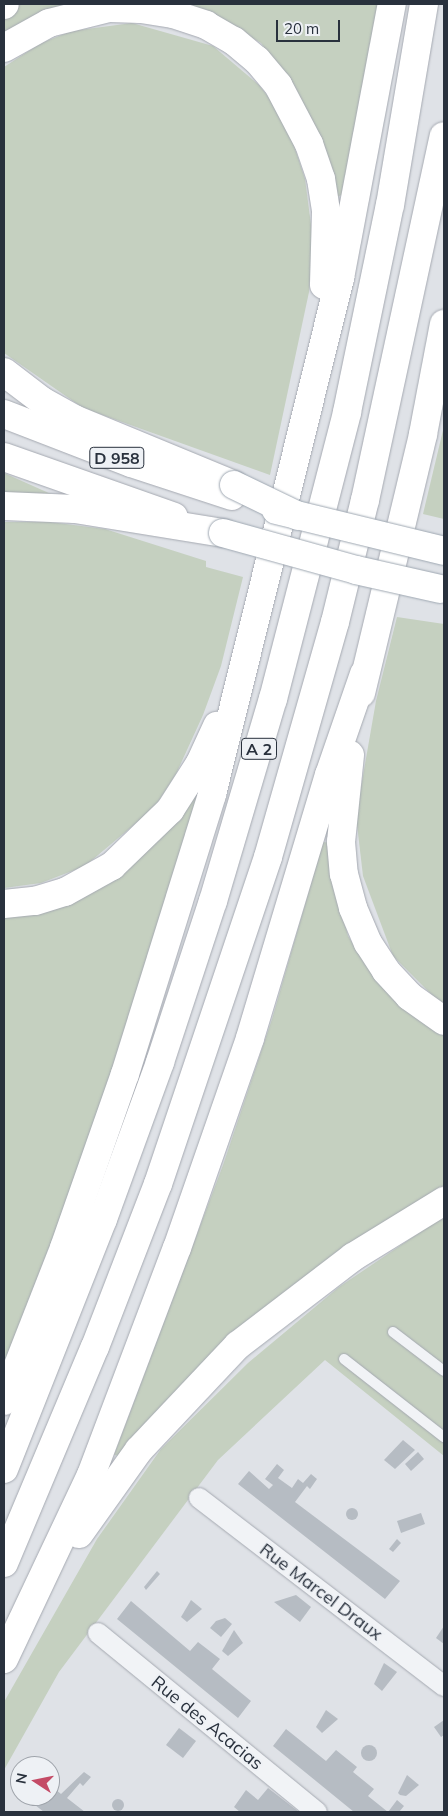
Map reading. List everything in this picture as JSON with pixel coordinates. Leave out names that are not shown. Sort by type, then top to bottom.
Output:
[{"type":"main road","points":[[4,1401],[64,1248],[142,1024],[212,794],[314,375],[340,278],[392,4]]},
{"type":"main road","name":"A 2","points":[[4,1469],[100,1227],[157,1071],[268,718],[347,412],[390,205],[424,4]]},
{"type":"main road","points":[[4,48],[33,30],[64,18],[109,8],[141,8],[173,14],[206,26],[234,41],[257,60],[295,112],[316,163],[324,197],[325,268],[314,375]]},
{"type":"main road","name":"A 2","points":[[4,1563],[95,1347],[158,1184],[265,865],[335,622],[365,500],[444,136]]},
{"type":"main road","points":[[444,324],[433,389],[364,674],[343,807],[342,858],[348,890],[359,924],[386,971],[409,996],[444,1021]]},
{"type":"main road","points":[[433,389],[444,357]]},
{"type":"main road","points":[[4,372],[42,402],[74,419],[233,491],[298,516],[444,551]]},
{"type":"main road","name":"D 958","points":[[4,414],[131,463],[233,491]]},
{"type":"main road","name":"D 958","points":[[4,456],[223,533],[356,570],[442,589]]},
{"type":"main road","points":[[4,506],[75,509],[223,533]]},
{"type":"main road","points":[[4,904],[35,901],[81,886],[112,866],[154,828],[180,796],[200,763],[247,650]]},
{"type":"main road","points":[[4,1660],[93,1468],[177,1248],[252,1031],[329,776],[364,674]]},
{"type":"main road","points":[[4,1660],[103,1498],[139,1450],[238,1345],[301,1295],[375,1243],[444,1201]]},
{"type":"street","name":"Rue Marcel Draux","points":[[199,1498],[444,1686]]},
{"type":"street","name":"Rue des Acacias","points":[[98,1633],[317,1812]]},
{"type":"lane","points":[[393,1332],[444,1370]]},
{"type":"lane","points":[[344,1359],[444,1437]]},
{"type":"green space","points":[[18,4],[82,4],[4,36],[4,18]]},
{"type":"green space","points":[[171,4],[378,4],[346,193],[337,197],[298,94],[261,43],[212,15]]},
{"type":"green space","points":[[132,23],[213,46],[259,85],[285,118],[305,179],[313,240],[309,292],[270,475],[83,408],[4,353],[4,67],[41,43],[72,31]]},
{"type":"green space","points":[[444,426],[444,519],[423,514]]},
{"type":"green space","points":[[4,473],[60,498],[4,497]]},
{"type":"green space","points":[[4,522],[50,522],[105,529],[206,561],[206,567],[243,577],[221,666],[203,715],[176,774],[154,808],[85,866],[41,883],[4,888]]},
{"type":"green space","points":[[397,617],[444,624],[444,1007],[393,956],[363,876],[356,816],[376,701]]},
{"type":"green space","points":[[198,788],[202,790],[124,1041],[54,1247],[4,1371],[4,912],[28,910]]},
{"type":"green space","points":[[323,842],[332,843],[334,880],[348,936],[373,975],[444,1032],[444,1190],[121,1456],[114,1455],[223,1165],[272,1019]]},
{"type":"green space","points":[[444,1216],[444,1456],[325,1360],[218,1460],[59,1672],[12,1756],[10,1756],[4,1770],[4,1702],[97,1539],[161,1449],[248,1363],[339,1287]]},
{"type":"building","points":[[403,1440],[415,1450],[395,1469],[384,1460]]},
{"type":"building","points":[[418,1452],[424,1459],[411,1471],[405,1464]]},
{"type":"building","points":[[277,1464],[284,1470],[278,1478],[292,1488],[298,1479],[303,1483],[311,1474],[317,1479],[310,1489],[307,1486],[295,1502],[400,1581],[385,1599],[238,1484],[249,1471],[269,1489],[273,1485],[265,1479]]},
{"type":"building","points":[[352,1508],[358,1514],[352,1520],[346,1514]]},
{"type":"building","points":[[421,1513],[425,1524],[401,1533],[397,1521]]},
{"type":"building","points":[[397,1539],[401,1543],[393,1552],[389,1549]]},
{"type":"building","points":[[157,1571],[160,1574],[146,1590],[144,1587]]},
{"type":"building","points":[[296,1595],[311,1607],[300,1622],[274,1602]]},
{"type":"building","points":[[191,1600],[202,1609],[187,1622],[181,1617]]},
{"type":"building","points":[[131,1601],[190,1651],[198,1642],[220,1659],[212,1669],[251,1701],[238,1718],[117,1619]]},
{"type":"building","points":[[225,1618],[232,1624],[221,1637],[210,1628],[216,1621]]},
{"type":"building","points":[[444,1626],[444,1644],[436,1638]]},
{"type":"building","points":[[234,1630],[243,1643],[228,1656],[222,1651]]},
{"type":"building","points":[[384,1663],[397,1672],[382,1691],[374,1684]]},
{"type":"building","points":[[326,1710],[338,1719],[322,1733],[316,1727]]},
{"type":"building","points":[[444,1720],[444,1735],[441,1737],[434,1727]]},
{"type":"building","points":[[179,1728],[196,1741],[183,1758],[166,1745]]},
{"type":"building","points":[[286,1729],[326,1761],[336,1750],[357,1767],[353,1772],[374,1789],[368,1796],[388,1812],[354,1812],[273,1746]]},
{"type":"building","points":[[369,1745],[377,1753],[369,1761],[361,1753]]},
{"type":"building","points":[[84,1772],[91,1777],[83,1786],[80,1783],[67,1798],[85,1812],[44,1812],[36,1806],[60,1806],[61,1794]]},
{"type":"building","points":[[407,1775],[419,1785],[406,1796],[400,1795],[398,1793]]},
{"type":"building","points":[[268,1788],[299,1812],[240,1812],[234,1807],[246,1790],[258,1800]]},
{"type":"building","points":[[116,1799],[120,1799],[124,1805],[120,1811],[116,1811],[112,1807],[112,1803]]},
{"type":"building","points":[[397,1800],[404,1806],[399,1812],[388,1812]]}]
